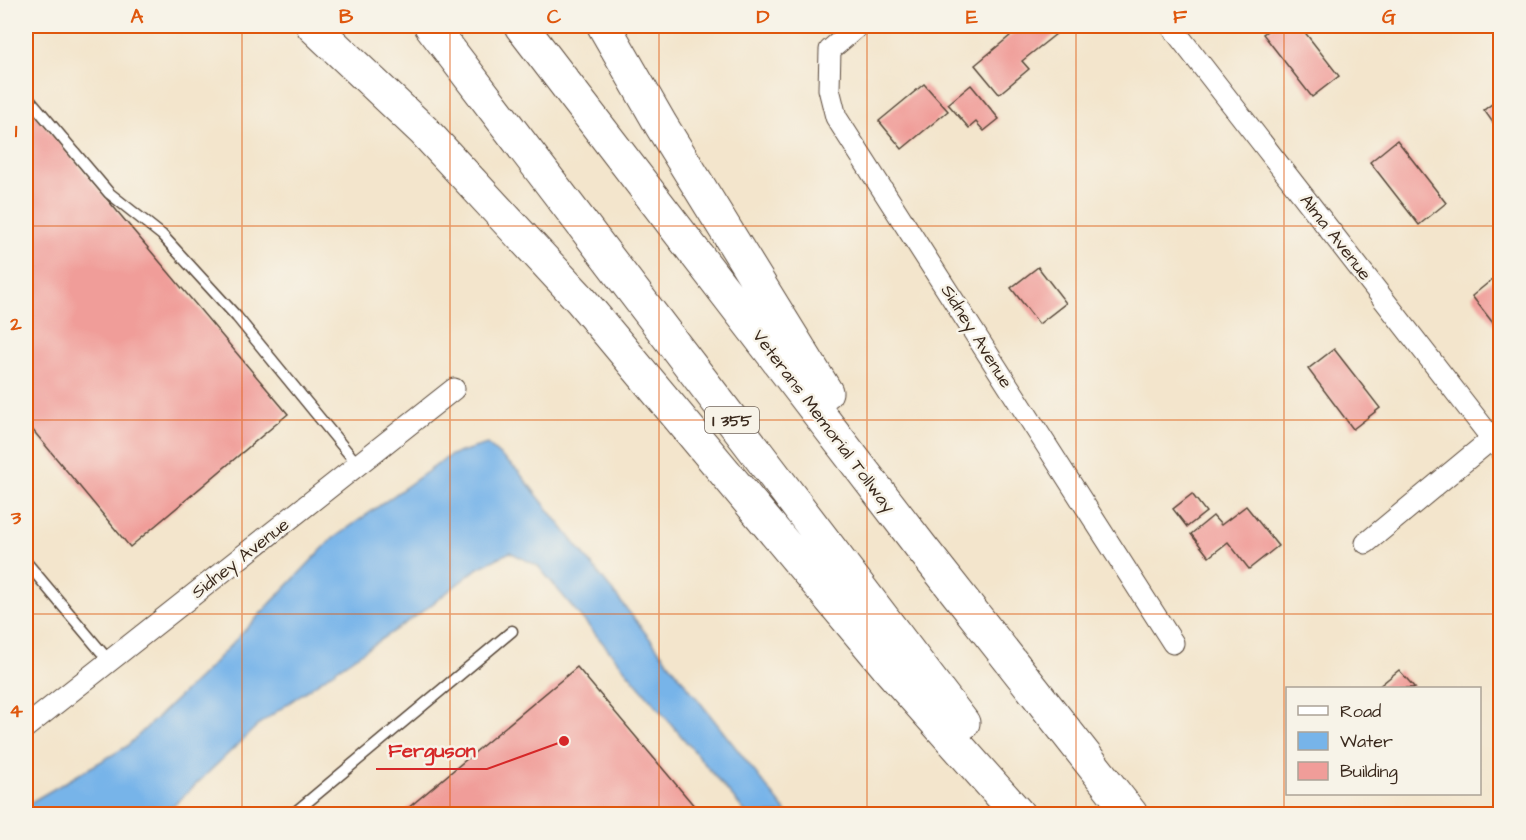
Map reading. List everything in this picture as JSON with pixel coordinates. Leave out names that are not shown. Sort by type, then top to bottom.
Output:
[{"type":"highway","points":[[313,26],[424,131],[580,299],[890,670],[1018,814]]},
{"type":"highway","name":"I 355","points":[[431,26],[1033,814]]},
{"type":"highway","name":"Veterans Memorial Tollway","points":[[521,26],[921,547],[1131,814]]},
{"type":"highway","points":[[604,26],[661,124],[921,547]]},
{"type":"street","name":"Sidney Avenue","points":[[858,26],[830,50],[829,89],[837,117],[1173,643]]},
{"type":"street","name":"Alma Avenue","points":[[1171,26],[1498,440]]},
{"type":"street","name":"Sidney Avenue","points":[[26,727],[454,389]]},
{"type":"street","points":[[1366,543],[1498,440]]},
{"type":"lane","points":[[26,95],[109,193],[162,235],[229,309],[358,465]]},
{"type":"lane","points":[[26,562],[109,661]]},
{"type":"lane","points":[[293,814],[512,631]]},
{"type":"water","points":[[487,444],[518,471],[788,814],[747,814],[538,566],[510,552],[478,568],[422,612],[259,724],[165,814],[26,814],[26,805],[126,747],[204,673],[331,540],[451,455]]},
{"type":"building","points":[[1022,26],[1066,26],[1022,61],[1029,69],[999,94],[975,65]]},
{"type":"building","points":[[1274,26],[1300,26],[1339,76],[1312,97],[1263,34]]},
{"type":"building","points":[[924,84],[948,111],[902,149],[879,121]]},
{"type":"building","points":[[971,85],[999,119],[984,131],[976,122],[969,128],[948,104]]},
{"type":"building","points":[[1500,98],[1500,129],[1499,131],[1484,110]]},
{"type":"building","points":[[26,103],[288,414],[130,547],[26,422]]},
{"type":"building","points":[[1397,140],[1446,203],[1419,225],[1370,162]]},
{"type":"building","points":[[1038,267],[1066,303],[1039,324],[1011,288]]},
{"type":"building","points":[[1500,273],[1500,332],[1472,296]]},
{"type":"building","points":[[1334,349],[1380,408],[1353,429],[1308,369]]},
{"type":"building","points":[[1192,494],[1206,512],[1187,527],[1173,509]]},
{"type":"building","points":[[1246,506],[1278,546],[1249,569],[1228,542],[1209,557],[1191,534],[1213,516],[1221,525]]},
{"type":"building","points":[[577,667],[701,814],[401,814]]},
{"type":"building","points":[[1399,670],[1414,687],[1378,687]]},
{"type":"place","name":"Ferguson","points":[[564,741]]}]
